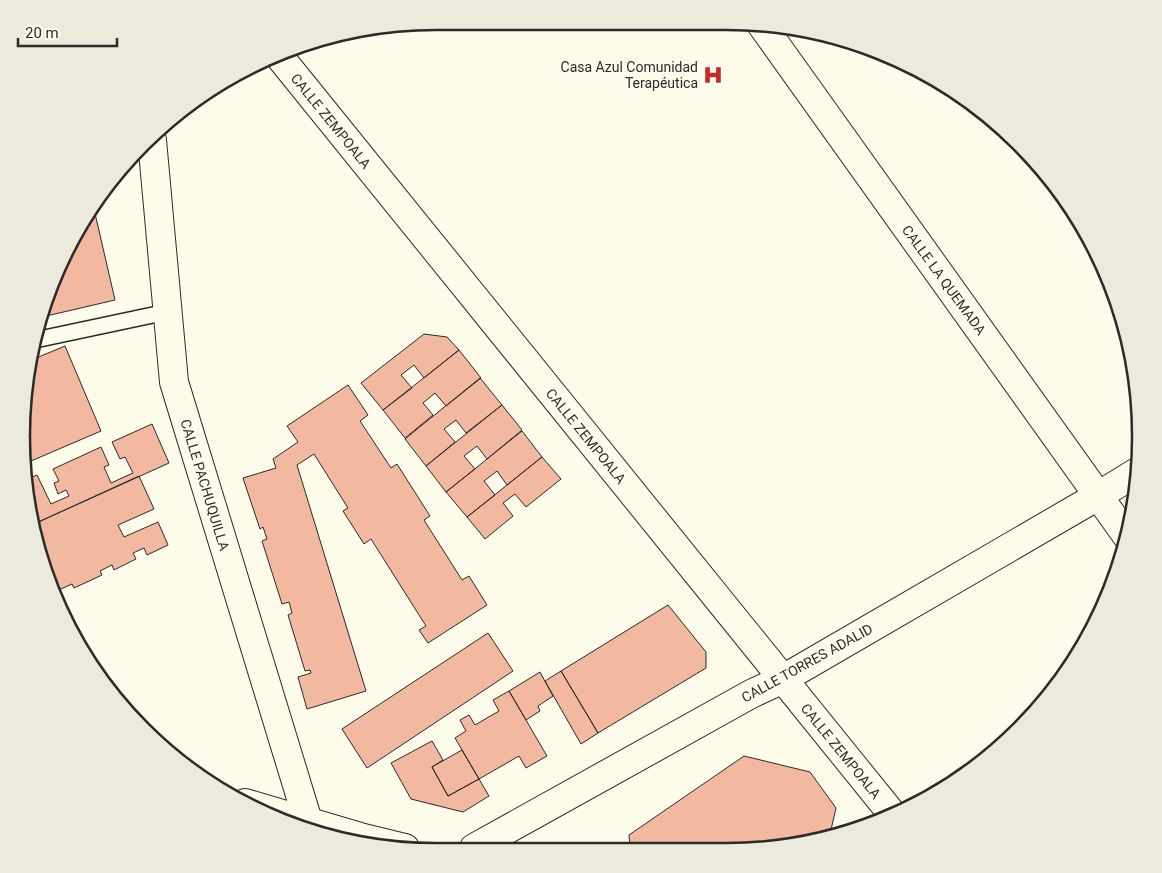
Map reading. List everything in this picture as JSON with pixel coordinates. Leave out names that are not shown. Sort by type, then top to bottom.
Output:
[{"type":"street","name":"CALLE LA QUEMADA","points":[[767,32],[1121,528]]},
{"type":"street","name":"CALLE ZEMPOALA","points":[[283,60],[888,809]]},
{"type":"street","name":"CALLE PACHUQUILLA","points":[[152,146],[174,382],[308,821]]},
{"type":"street","name":"CALLE TORRES ADALID","points":[[483,843],[751,694],[783,679],[1130,476]]},
{"type":"street","points":[[298,818],[325,827]]},
{"type":"lane","points":[[42,338],[167,312]]},
{"type":"building","points":[[96,216],[115,300],[49,315],[72,257],[84,233]]},
{"type":"building","points":[[424,334],[447,337],[459,350],[424,378],[414,365],[401,375],[412,388],[383,410],[361,383]]},
{"type":"building","points":[[65,346],[101,431],[31,461],[31,410],[33,383],[38,357]]},
{"type":"building","points":[[459,350],[481,378],[446,406],[435,393],[423,403],[433,415],[405,438],[383,410]]},
{"type":"building","points":[[480,378],[502,405],[466,433],[456,420],[444,429],[455,442],[426,466],[405,439]]},
{"type":"building","points":[[348,385],[368,415],[360,421],[391,468],[397,464],[430,516],[424,520],[462,580],[469,576],[487,605],[428,643],[419,630],[426,626],[371,539],[364,544],[343,511],[348,508],[314,454],[297,465],[366,691],[307,709],[298,677],[311,673],[310,670],[305,671],[288,615],[292,613],[289,602],[282,604],[262,541],[267,539],[263,527],[260,529],[243,478],[276,468],[273,459],[298,442],[287,426]]},
{"type":"building","points":[[502,405],[522,430],[487,459],[477,446],[464,456],[475,469],[446,492],[426,466]]},
{"type":"building","points":[[152,424],[169,463],[39,522],[32,477],[37,475],[51,504],[69,496],[66,490],[58,494],[54,483],[59,481],[53,469],[101,447],[109,465],[104,467],[111,483],[133,473],[125,457],[120,459],[112,442]]},
{"type":"building","points":[[522,431],[542,457],[507,485],[497,471],[484,481],[495,495],[467,517],[446,492]]},
{"type":"building","points":[[542,457],[561,479],[526,507],[515,494],[503,503],[513,516],[485,539],[467,517]]},
{"type":"building","points":[[139,476],[154,509],[118,525],[124,537],[158,522],[168,545],[147,555],[144,548],[133,553],[136,559],[114,570],[112,565],[100,571],[102,575],[74,588],[72,584],[60,589],[39,522]]},
{"type":"building","points":[[668,605],[706,652],[706,668],[598,733],[561,671]]},
{"type":"building","points":[[488,633],[513,671],[367,768],[342,729]]},
{"type":"building","points":[[561,671],[598,733],[581,744],[545,681]]},
{"type":"building","points":[[540,672],[553,696],[538,706],[540,711],[526,720],[509,691]]},
{"type":"building","points":[[509,691],[547,756],[526,768],[519,756],[479,779],[455,738],[466,731],[460,720],[469,715],[475,725],[499,711],[493,700]]},
{"type":"building","points":[[432,741],[443,760],[432,767],[448,796],[479,779],[489,796],[463,812],[411,799],[391,763]]},
{"type":"building","points":[[462,750],[479,779],[448,796],[432,767]]},
{"type":"building","points":[[744,756],[810,772],[836,808],[831,829],[779,840],[726,843],[630,843],[629,835]]},
{"type":"place","name":"Casa Azul Comunidad Terapéutica","points":[[713,75]]}]
